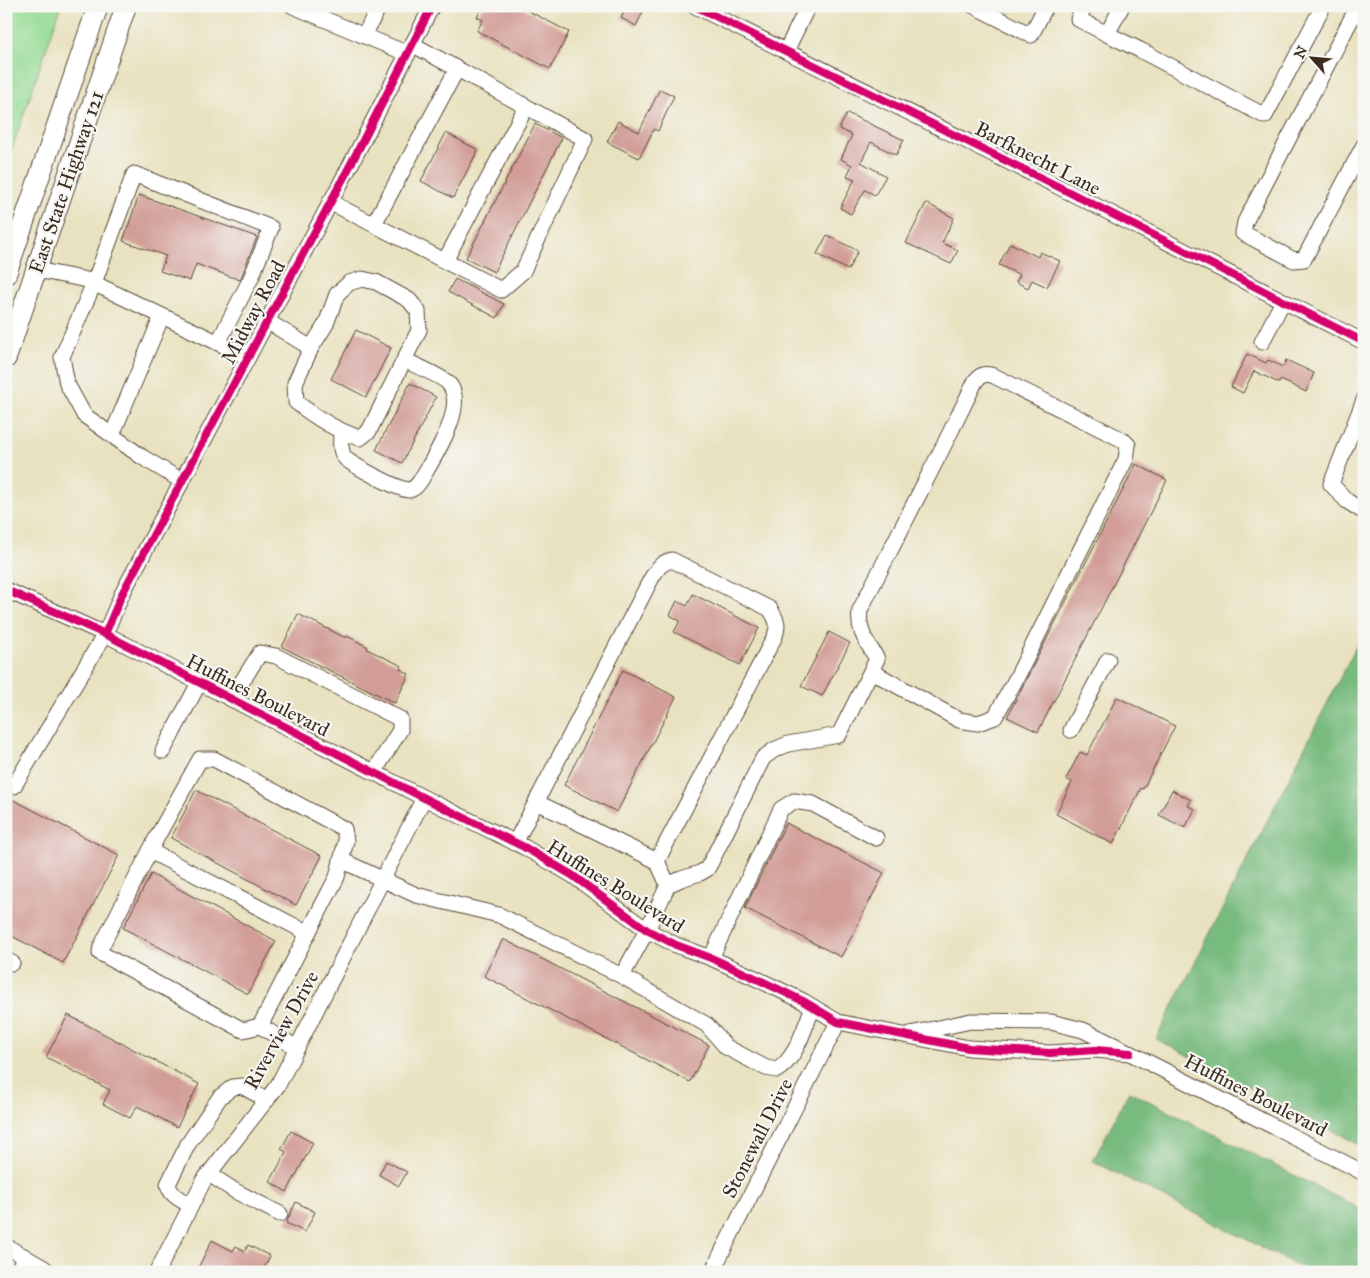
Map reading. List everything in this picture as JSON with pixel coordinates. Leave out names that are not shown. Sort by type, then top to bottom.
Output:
[{"type":"main road","name":"East State Highway 121","points":[[6,274],[98,6]]},
{"type":"main road","name":"East State Highway 121","points":[[6,358],[126,6]]},
{"type":"street","points":[[293,6],[364,36],[410,49],[457,69],[585,139],[523,271],[501,290],[330,202]]},
{"type":"street","points":[[364,36],[379,6]]},
{"type":"street","name":"Midway Road","points":[[6,784],[14,786],[105,634],[122,594],[432,6]]},
{"type":"street","name":"Barfknecht Lane","points":[[695,6],[1060,187],[1364,342]]},
{"type":"street","points":[[786,51],[808,6]]},
{"type":"street","points":[[974,6],[1031,35],[1046,6]]},
{"type":"street","points":[[1085,6],[1078,20],[1140,50],[1265,116],[1323,6]]},
{"type":"street","points":[[1107,34],[1122,6]]},
{"type":"street","points":[[1358,6],[1244,222],[1243,233],[1294,260],[1304,259],[1364,145]]},
{"type":"street","points":[[374,224],[457,69]]},
{"type":"street","points":[[445,261],[526,107]]},
{"type":"street","points":[[182,481],[142,457],[84,414],[67,384],[62,357],[94,283],[134,174],[272,228],[251,278],[218,343]]},
{"type":"street","points":[[37,270],[87,280],[248,357]]},
{"type":"street","points":[[362,278],[376,282],[409,300],[418,311],[419,330],[404,360],[369,431],[360,438],[341,431],[309,413],[296,402],[295,383],[311,348],[326,324],[337,294],[350,283],[362,278]]},
{"type":"street","points":[[1262,342],[1283,301]]},
{"type":"street","points":[[112,435],[162,316]]},
{"type":"street","points":[[267,321],[311,348]]},
{"type":"street","points":[[341,431],[341,448],[345,458],[394,486],[408,490],[415,488],[450,426],[454,414],[455,401],[454,393],[448,382],[404,360]]},
{"type":"street","points":[[622,976],[647,930],[668,885],[707,869],[763,758],[774,750],[788,744],[839,735],[871,671],[877,659],[860,629],[858,620],[860,610],[980,375],[994,376],[1123,440],[1128,446],[1126,459],[1017,677],[995,717],[978,723],[959,720],[871,671]]},
{"type":"street","points":[[1364,400],[1331,484],[1347,501],[1364,512]]},
{"type":"street","points":[[515,843],[651,579],[659,566],[664,562],[672,560],[770,609],[776,618],[778,627],[771,644],[657,862]]},
{"type":"street","name":"Huffines Boulevard","points":[[6,590],[105,634],[515,843],[572,875],[647,930],[676,945],[755,978],[813,1007],[838,1022],[969,1048],[1050,1053],[1095,1050],[1130,1052]]},
{"type":"street","points":[[231,699],[260,653],[276,656],[400,719],[400,730],[374,772]]},
{"type":"street","points":[[1071,730],[1108,660]]},
{"type":"street","points":[[164,751],[199,683]]},
{"type":"street","points":[[260,1026],[337,877],[346,841],[344,829],[237,770],[214,759],[200,759],[150,851],[101,947],[100,953],[242,1030],[260,1026],[297,1048]]},
{"type":"street","name":"Riverview Drive","points":[[157,1272],[204,1180],[278,1085],[424,798]]},
{"type":"street","points":[[711,958],[781,810],[794,801],[813,804],[876,838]]},
{"type":"street","points":[[536,802],[657,862],[668,885]]},
{"type":"street","points":[[150,851],[308,933]]},
{"type":"street","points":[[341,860],[416,895],[499,914],[622,976],[707,1025],[726,1047],[766,1068],[777,1070],[786,1065],[798,1045],[813,1007]]},
{"type":"street","name":"Huffines Boulevard","points":[[903,1035],[971,1021],[1051,1022],[1083,1030],[1130,1052],[1364,1173]]},
{"type":"street","name":"Stonewall Drive","points":[[712,1272],[838,1022]]},
{"type":"street","points":[[191,1206],[174,1196],[169,1190],[168,1184],[188,1144],[220,1097],[233,1087],[242,1086],[267,1100]]},
{"type":"street","points":[[209,1174],[235,1191],[280,1214]]},
{"type":"street","points":[[6,1246],[44,1268],[43,1272]]},
{"type":"street","points":[[18,1272],[24,1256]]},
{"type":"green space","points":[[6,6],[61,6],[6,166]]},
{"type":"green space","points":[[1364,631],[1364,1147],[1156,1039]]},
{"type":"green space","points":[[1129,1091],[1364,1211],[1364,1272],[1310,1272],[1093,1161]]},
{"type":"building","points":[[483,6],[519,6],[569,32],[550,69],[477,31],[483,20],[477,17]]},
{"type":"building","points":[[627,6],[633,6],[643,12],[636,26],[621,18]]},
{"type":"building","points":[[660,89],[674,96],[658,131],[654,129],[639,158],[607,142],[618,121],[639,132]]},
{"type":"building","points":[[847,113],[904,140],[896,155],[871,142],[861,162],[886,176],[875,195],[865,190],[851,214],[840,208],[855,179],[847,176],[852,165],[841,159],[852,135],[839,129]]},
{"type":"building","points":[[535,124],[562,138],[494,272],[466,258]]},
{"type":"building","points":[[446,133],[478,150],[453,198],[421,181]]},
{"type":"building","points":[[139,195],[257,237],[240,280],[196,264],[190,281],[160,271],[166,256],[123,241]]},
{"type":"building","points":[[926,203],[954,218],[942,243],[958,250],[951,264],[906,243]]},
{"type":"building","points":[[827,235],[858,251],[848,270],[817,254]]},
{"type":"building","points":[[1010,243],[1038,257],[1040,252],[1060,261],[1047,287],[1032,280],[1028,288],[1016,282],[1020,275],[999,265]]},
{"type":"building","points":[[455,279],[504,304],[497,318],[448,292]]},
{"type":"building","points":[[356,330],[391,348],[366,397],[331,379]]},
{"type":"building","points":[[1247,354],[1266,363],[1268,360],[1283,367],[1286,360],[1314,373],[1306,392],[1281,380],[1279,383],[1254,371],[1243,393],[1231,387]]},
{"type":"building","points":[[410,383],[436,397],[402,463],[376,450]]},
{"type":"building","points":[[1136,464],[1167,480],[1038,732],[1007,717]]},
{"type":"building","points":[[693,594],[759,628],[740,665],[674,632],[680,621],[670,615],[677,601],[687,606]]},
{"type":"building","points":[[298,614],[346,638],[347,636],[368,647],[367,649],[402,666],[400,669],[409,674],[395,703],[282,647]]},
{"type":"building","points":[[829,632],[850,643],[822,696],[801,686]]},
{"type":"building","points":[[623,670],[676,697],[617,812],[564,785]]},
{"type":"building","points":[[1117,697],[1175,726],[1113,844],[1056,814],[1072,782],[1066,779],[1080,752],[1087,755]]},
{"type":"building","points":[[196,790],[322,856],[296,905],[171,838]]},
{"type":"building","points":[[1172,790],[1191,800],[1188,806],[1195,809],[1185,828],[1159,815]]},
{"type":"building","points":[[6,796],[119,855],[63,963],[6,933]]},
{"type":"building","points":[[786,823],[884,873],[841,957],[745,908]]},
{"type":"building","points":[[151,874],[276,941],[248,994],[123,928]]},
{"type":"building","points":[[503,939],[709,1045],[690,1082],[484,976]]},
{"type":"building","points":[[68,1015],[199,1084],[177,1127],[137,1106],[130,1118],[103,1104],[110,1090],[46,1057]]},
{"type":"building","points":[[291,1131],[313,1143],[287,1192],[270,1182],[286,1152],[281,1149]]},
{"type":"building","points":[[386,1161],[407,1172],[399,1186],[379,1175]]},
{"type":"building","points":[[296,1202],[315,1212],[305,1232],[286,1223]]},
{"type":"building","points":[[212,1240],[233,1251],[236,1246],[245,1251],[248,1245],[270,1256],[262,1272],[196,1272]]},
{"type":"cycle path","points":[[105,634],[122,594],[353,160],[432,6]]},
{"type":"cycle path","points":[[695,6],[1059,187],[1364,342]]},
{"type":"cycle path","points":[[6,590],[105,634],[424,798],[524,847],[572,875],[647,930],[676,945],[711,958],[803,1001],[838,1022],[969,1048],[1050,1053],[1095,1050],[1130,1053]]}]
